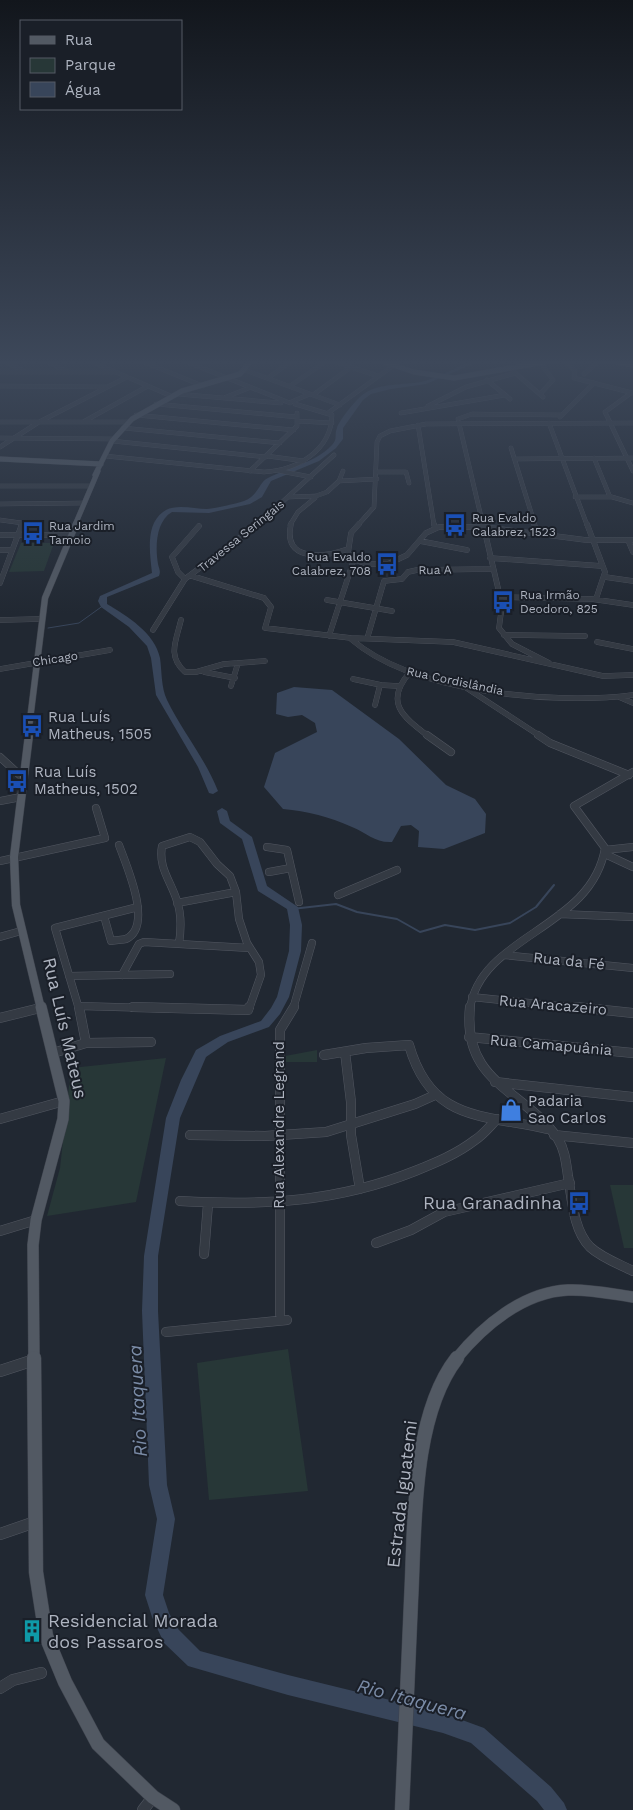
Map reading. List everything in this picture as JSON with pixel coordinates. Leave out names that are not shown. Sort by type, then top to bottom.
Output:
[{"type":"main road","name":"Rua Luís Mateus","points":[[110,444],[47,590],[41,619],[14,858],[14,887],[21,931],[64,1101],[63,1119],[36,1220],[32,1278],[36,1572],[46,1636],[65,1682],[98,1744],[148,1804],[173,1810]]},
{"type":"main road","points":[[0,460],[100,468]]},
{"type":"main road","name":"Estrada Iguatemi","points":[[402,1810],[406,1699],[420,1474],[434,1400],[445,1375],[480,1332],[509,1309],[530,1300],[556,1292],[583,1290],[633,1297]]},
{"type":"street","points":[[155,444],[304,461]]},
{"type":"street","points":[[250,471],[278,444]]},
{"type":"street","points":[[282,472],[304,461],[320,444]]},
{"type":"street","points":[[377,444],[377,480],[374,507],[351,533],[348,552],[354,559],[367,564],[388,564],[407,555],[426,533],[435,528],[484,527],[592,540],[630,540],[633,552]]},
{"type":"street","points":[[421,444],[435,528]]},
{"type":"street","points":[[464,444],[500,598],[502,609],[499,628],[512,644],[540,656],[552,665]]},
{"type":"street","points":[[557,444],[605,577],[596,599]]},
{"type":"street","points":[[620,444],[633,471]]},
{"type":"street","points":[[511,448],[537,533]]},
{"type":"street","name":"Travessa Seringais","points":[[153,630],[185,579],[192,576],[289,498],[334,455]]},
{"type":"street","points":[[105,456],[250,471],[282,472],[311,477]]},
{"type":"street","points":[[515,458],[633,458]]},
{"type":"street","points":[[594,458],[610,497]]},
{"type":"street","points":[[342,471],[339,482],[330,491],[315,498],[299,510],[289,528],[291,542],[297,550],[311,556],[326,556],[348,549]]},
{"type":"street","points":[[376,472],[406,472],[409,483]]},
{"type":"street","points":[[339,482],[377,480]]},
{"type":"street","points":[[0,486],[92,486]]},
{"type":"street","points":[[576,497],[610,497],[633,503]]},
{"type":"street","points":[[289,498],[315,498]]},
{"type":"street","points":[[0,504],[84,503]]},
{"type":"street","points":[[0,520],[22,522],[3,566],[0,583]]},
{"type":"street","points":[[185,579],[178,572],[172,557],[199,526]]},
{"type":"street","points":[[0,535],[70,535]]},
{"type":"street","points":[[420,541],[467,550]]},
{"type":"street","points":[[0,550],[11,550]]},
{"type":"street","points":[[490,558],[602,566]]},
{"type":"street","points":[[329,636],[354,559]]},
{"type":"street","name":"Rua A","points":[[374,609],[383,583],[402,579],[412,570],[492,569]]},
{"type":"street","points":[[192,576],[264,598],[270,607],[265,628],[351,638],[453,642],[603,676],[619,677],[633,675]]},
{"type":"street","points":[[605,577],[633,581]]},
{"type":"street","points":[[500,598],[596,599],[633,606]]},
{"type":"street","points":[[327,600],[392,611]]},
{"type":"street","points":[[367,639],[374,609]]},
{"type":"street","points":[[0,620],[41,619]]},
{"type":"street","points":[[181,620],[173,657],[174,661],[184,671],[190,673],[238,663],[265,661]]},
{"type":"street","points":[[504,636],[585,636]]},
{"type":"street","name":"Rua Cordislândia","points":[[351,638],[382,662],[410,672],[459,684],[536,697],[567,700],[633,695]]},
{"type":"street","points":[[597,642],[633,649]]},
{"type":"street","name":"Chicago","points":[[0,669],[110,650]]},
{"type":"street","points":[[231,686],[238,663]]},
{"type":"street","points":[[204,672],[235,678]]},
{"type":"street","points":[[410,672],[398,686],[396,700],[403,715],[451,752]]},
{"type":"street","points":[[353,679],[380,685],[398,686]]},
{"type":"street","points":[[459,684],[550,743],[631,773]]},
{"type":"street","points":[[375,706],[380,685]]},
{"type":"street","points":[[619,697],[633,703]]},
{"type":"street","points":[[0,757],[23,778]]},
{"type":"street","points":[[631,773],[574,806],[605,852],[633,867]]},
{"type":"street","points":[[0,801],[21,797]]},
{"type":"street","points":[[0,861],[105,838],[96,808]]},
{"type":"street","points":[[79,1006],[248,1010],[261,976],[259,962],[250,948],[239,919],[236,892],[230,876],[217,864],[200,842],[190,837],[162,846],[159,855],[164,874],[177,903],[181,922],[179,944]]},
{"type":"street","points":[[104,916],[111,941],[124,942],[133,935],[140,917],[119,845]]},
{"type":"street","points":[[267,847],[287,850],[299,902]]},
{"type":"street","points":[[605,852],[633,847]]},
{"type":"street","points":[[605,852],[595,879],[578,899],[484,972],[472,997],[468,1018],[469,1037],[478,1062],[495,1082],[551,1132],[564,1153],[580,1230],[586,1242],[598,1252],[633,1271]]},
{"type":"street","points":[[269,872],[291,868]]},
{"type":"street","points":[[338,895],[398,870]]},
{"type":"street","points":[[177,903],[236,892]]},
{"type":"street","points":[[86,1043],[79,1006],[55,928],[138,907]]},
{"type":"street","points":[[560,914],[633,917]]},
{"type":"street","points":[[0,937],[21,931]]},
{"type":"street","points":[[122,975],[138,944],[144,942],[250,948]]},
{"type":"street","name":"Rua Alexandre Legrand","points":[[166,1332],[284,1317],[278,1202],[280,1030],[295,1005],[312,943]]},
{"type":"street","name":"Rua da Fé","points":[[504,955],[633,968]]},
{"type":"street","points":[[69,976],[170,974]]},
{"type":"street","name":"Rua Aracazeiro","points":[[472,997],[633,1013]]},
{"type":"street","points":[[0,1018],[40,1008]]},
{"type":"street","name":"Rua Camapuânia","points":[[469,1037],[633,1052]]},
{"type":"street","points":[[53,1053],[86,1043],[152,1042]]},
{"type":"street","points":[[324,1055],[366,1048],[409,1045],[419,1075],[440,1100],[461,1109],[551,1132],[633,1143]]},
{"type":"street","points":[[345,1052],[351,1102],[350,1125],[360,1188]]},
{"type":"street","points":[[495,1082],[633,1097]]},
{"type":"street","points":[[190,1135],[279,1136],[326,1132],[415,1104],[435,1095]]},
{"type":"street","points":[[0,1119],[64,1101]]},
{"type":"street","points":[[180,1201],[208,1204],[314,1200],[394,1179],[440,1161],[476,1140],[497,1119]]},
{"type":"street","points":[[376,1243],[411,1230],[444,1212],[570,1183]]},
{"type":"street","points":[[204,1254],[208,1204]]},
{"type":"street","points":[[0,1231],[36,1220]]},
{"type":"street","points":[[0,1371],[34,1360]]},
{"type":"street","points":[[0,1534],[35,1522]]},
{"type":"street","points":[[0,1688],[13,1680],[41,1674]]},
{"type":"green space","points":[[21,543],[54,543],[44,571],[9,572]]},
{"type":"green space","points":[[317,1050],[317,1062],[286,1062],[285,1056]]},
{"type":"green space","points":[[166,1058],[136,1202],[47,1216],[60,1168],[71,1068]]},
{"type":"green space","points":[[610,1185],[633,1185],[633,1248],[624,1248]]},
{"type":"green space","points":[[288,1349],[308,1491],[209,1500],[197,1363]]},
{"type":"water","points":[[294,687],[332,690],[399,739],[446,785],[475,799],[486,814],[485,833],[444,849],[418,847],[419,831],[411,825],[401,826],[392,842],[386,842],[327,817],[283,809],[264,787],[275,753],[317,732],[315,723],[302,715],[288,717],[276,714],[277,693]]},
{"type":"waterway","points":[[213,791],[203,767],[160,695],[154,652],[151,645],[146,638],[104,605],[102,601],[104,596],[156,574],[154,562],[155,532],[160,519],[165,514],[171,510],[209,511],[247,502],[259,495],[268,480],[317,460],[336,444]]},
{"type":"waterway","points":[[48,628],[79,623],[104,605]]},
{"type":"waterway","name":"Rio Itaquera","points":[[222,811],[225,823],[247,837],[262,888],[292,907],[296,925],[295,951],[283,997],[276,1011],[265,1024],[224,1039],[201,1054],[173,1118],[151,1256],[150,1311],[158,1485],[166,1519],[154,1595],[161,1617],[171,1636],[195,1659],[288,1685],[443,1723],[477,1735],[544,1794],[557,1810]]},
{"type":"waterway","points":[[292,909],[336,904],[357,912],[397,919],[420,932],[445,925],[475,930],[510,923],[536,907],[554,885]]},
{"type":"place","name":"Rua Evaldo Calabrez, 1523","points":[[455,525]]},
{"type":"place","name":"Rua Jardim Tamoio","points":[[33,533]]},
{"type":"place","name":"Rua Evaldo Calabrez, 708","points":[[387,564]]},
{"type":"place","name":"Rua Irmão Deodoro, 825","points":[[503,602]]},
{"type":"place","name":"Rua Luís Matheus, 1505","points":[[32,726]]},
{"type":"place","name":"Rua Luís Matheus, 1502","points":[[17,781]]},
{"type":"place","name":"Padaria Sao Carlos","points":[[511,1110]]},
{"type":"place","name":"Rua Granadinha","points":[[579,1203]]},
{"type":"place","name":"Residencial Morada dos Passaros","points":[[32,1631]]}]
